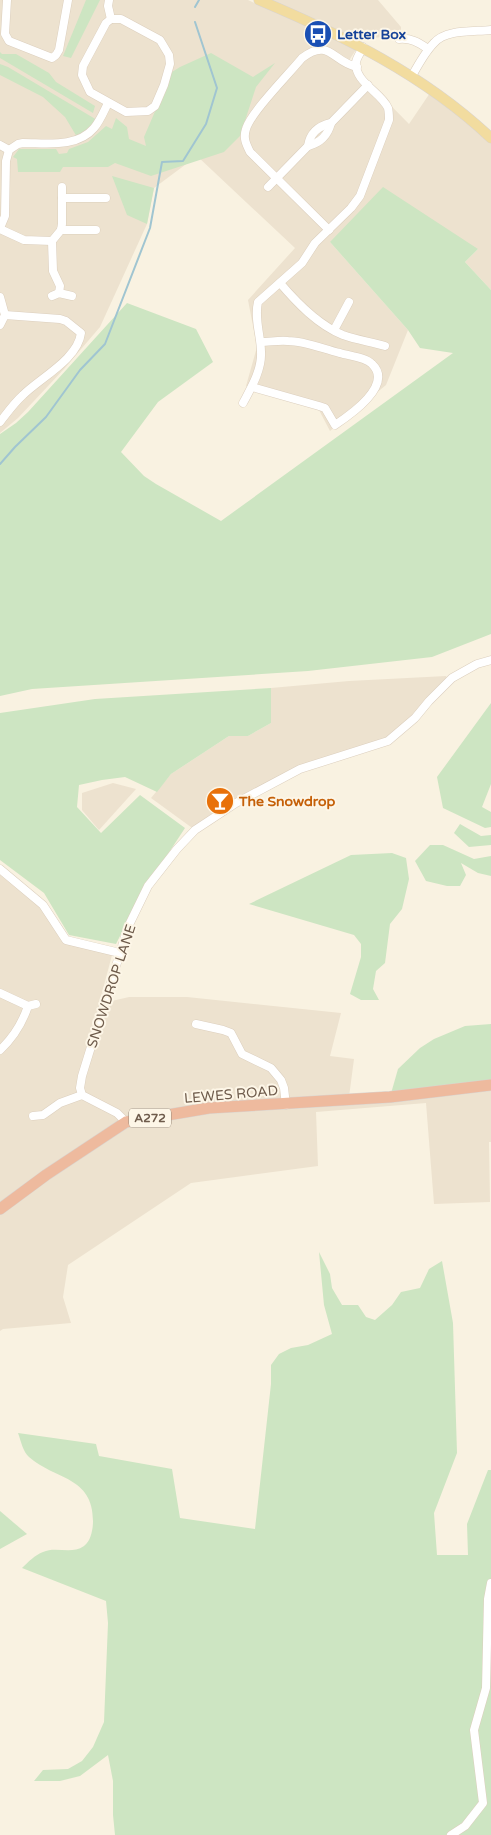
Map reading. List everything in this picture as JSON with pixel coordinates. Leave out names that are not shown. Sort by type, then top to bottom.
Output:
[{"type":"highway","name":"LEWES ROAD","points":[[0,1208],[126,1122],[209,1108],[286,1105],[390,1097],[491,1085]]},
{"type":"main road","points":[[259,0],[363,47],[412,76],[464,113],[491,138]]},
{"type":"street","points":[[7,0],[6,34],[9,41],[52,58],[59,50],[68,0]]},
{"type":"street","points":[[109,0],[108,6],[111,19]]},
{"type":"street","points":[[111,19],[121,19],[160,40],[169,55],[170,64],[155,106],[148,111],[126,112],[108,103],[90,92],[82,75],[83,66],[106,23],[111,19]]},
{"type":"street","points":[[412,76],[434,42],[449,34],[491,30]]},
{"type":"street","points":[[399,39],[408,38],[428,49]]},
{"type":"street","points":[[243,403],[252,387],[262,355],[257,311],[258,302],[302,263],[315,243],[351,208],[360,196],[389,120],[388,109],[382,99],[357,71],[356,62],[363,47]]},
{"type":"street","points":[[329,230],[250,152],[245,142],[246,129],[253,116],[302,58],[312,51],[321,49],[327,51],[351,66],[357,67]]},
{"type":"street","points":[[268,187],[308,146],[316,144],[329,131],[331,123],[368,85]]},
{"type":"street","points":[[52,241],[24,240],[0,228],[5,216],[6,162],[9,150],[18,144],[72,142],[85,136],[95,127],[108,103]]},
{"type":"street","points":[[0,145],[9,150]]},
{"type":"street","points":[[62,187],[61,230],[52,241],[54,271],[60,286],[56,295],[72,296]]},
{"type":"street","points":[[62,198],[106,198]]},
{"type":"street","points":[[61,230],[96,230]]},
{"type":"street","points":[[280,283],[306,311],[334,330],[344,335],[386,346]]},
{"type":"street","points":[[0,297],[5,315],[0,325]]},
{"type":"street","points":[[334,330],[349,302]]},
{"type":"street","points":[[0,422],[23,395],[54,371],[80,343],[81,333],[66,321],[60,319],[5,315]]},
{"type":"street","points":[[252,387],[325,408],[335,425],[358,409],[371,395],[378,377],[376,369],[371,363],[288,340],[261,342]]},
{"type":"street","name":"SNOWDROP LANE","points":[[82,1095],[80,1088],[82,1076],[128,927],[148,886],[177,849],[195,830],[236,803],[300,769],[388,741],[415,718],[452,678],[477,664],[491,660]]},
{"type":"street","points":[[0,868],[43,905],[66,940],[120,953]]},
{"type":"street","points":[[0,993],[32,1005],[10,1041],[1,1048]]},
{"type":"street","points":[[196,1024],[231,1033],[242,1054],[271,1068],[279,1076],[284,1088],[286,1105]]},
{"type":"street","points":[[32,1116],[43,1115],[60,1103],[82,1095],[117,1113],[126,1122]]},
{"type":"street","points":[[451,1835],[465,1826],[483,1803],[474,1730],[486,1688],[488,1598],[491,1583]]},
{"type":"shaded area","points":[[0,0],[248,0],[259,5],[264,0],[378,0],[401,27],[401,35],[363,39],[348,62],[409,124],[432,90],[491,140],[491,290],[465,262],[478,249],[330,242],[408,330],[386,385],[330,431],[319,410],[246,386],[257,347],[248,300],[295,248],[197,156],[154,188],[147,224],[100,327],[18,418],[0,433]]},
{"type":"shaded area","points":[[446,676],[448,682],[388,741],[300,769],[195,830],[151,798],[171,774],[229,736],[248,736],[271,723],[271,688],[349,681]]},
{"type":"shaded area","points":[[113,783],[136,789],[99,830],[82,810],[82,793]]},
{"type":"shaded area","points":[[0,873],[38,905],[65,943],[112,955],[99,1004],[129,997],[187,997],[341,1013],[330,1056],[354,1059],[349,1097],[491,1085],[491,1142],[489,1142],[490,1202],[434,1204],[426,1103],[316,1112],[318,1166],[191,1183],[68,1265],[63,1297],[71,1323],[3,1329],[0,1331]]},
{"type":"green space","points":[[86,0],[100,0],[71,58],[63,56]]},
{"type":"green space","points":[[0,52],[2,54],[16,54],[49,73],[56,82],[95,106],[93,113],[0,58]]},
{"type":"green space","points":[[211,53],[253,77],[275,63],[256,87],[240,136],[224,152],[151,176],[115,163],[108,167],[63,167],[60,172],[18,172],[17,159],[13,157],[19,149],[56,149],[59,154],[67,153],[69,149],[88,142],[106,126],[112,129],[116,118],[127,127],[129,139],[146,146],[144,137],[172,72]]},
{"type":"green space","points":[[0,64],[97,120],[90,128],[77,137],[65,117],[43,97],[0,75]]},
{"type":"green space","points":[[112,176],[154,188],[147,224],[127,215]]},
{"type":"green space","points":[[383,187],[478,249],[465,262],[491,290],[491,634],[432,657],[308,671],[32,689],[0,696],[0,434],[28,412],[127,303],[196,329],[213,362],[158,402],[121,452],[144,476],[221,521],[453,353],[420,348],[408,330],[330,242]]},
{"type":"green space","points":[[271,688],[271,723],[248,736],[229,736],[171,774],[157,792],[125,777],[79,785],[77,807],[101,833],[140,795],[185,828],[139,898],[116,944],[69,935],[44,893],[0,860],[0,713],[95,699]]},
{"type":"green space","points":[[491,703],[491,784],[482,807],[491,812],[491,827],[485,828],[443,808],[437,777]]},
{"type":"green space","points":[[460,824],[481,836],[491,835],[491,845],[469,847],[454,833]]},
{"type":"green space","points":[[430,845],[443,845],[474,859],[491,856],[491,876],[478,873],[461,863],[466,875],[460,886],[447,886],[426,881],[415,861]]},
{"type":"green space","points":[[392,853],[406,858],[409,879],[402,909],[390,924],[385,963],[376,971],[373,989],[379,1000],[361,1000],[350,994],[361,957],[361,944],[354,935],[249,904],[351,855]]},
{"type":"green space","points":[[491,1024],[491,1085],[390,1097],[398,1069],[420,1048],[434,1039],[465,1026]]},
{"type":"green space","points":[[319,1252],[330,1274],[332,1288],[342,1305],[358,1305],[366,1317],[375,1320],[392,1305],[401,1292],[420,1288],[429,1269],[442,1261],[453,1323],[457,1453],[434,1513],[437,1555],[468,1555],[467,1524],[488,1470],[491,1470],[491,1835],[115,1835],[113,1781],[108,1755],[80,1776],[60,1781],[34,1781],[43,1770],[68,1769],[82,1761],[93,1747],[104,1722],[108,1623],[106,1601],[22,1568],[34,1557],[48,1550],[74,1550],[84,1546],[90,1538],[93,1521],[87,1495],[71,1481],[39,1465],[29,1457],[18,1433],[96,1444],[99,1456],[172,1469],[180,1518],[255,1529],[271,1384],[271,1365],[279,1354],[291,1348],[308,1345],[332,1334],[324,1305]]},
{"type":"green space","points":[[0,1511],[27,1534],[0,1549]]},
{"type":"waterway","points":[[195,7],[199,0]]},
{"type":"waterway","points":[[0,464],[46,417],[80,370],[105,344],[150,228],[162,162],[183,161],[206,124],[217,88],[195,22]]},
{"type":"place","name":"Letter Box","points":[[318,34]]},
{"type":"place","name":"The Snowdrop","points":[[220,801]]}]
